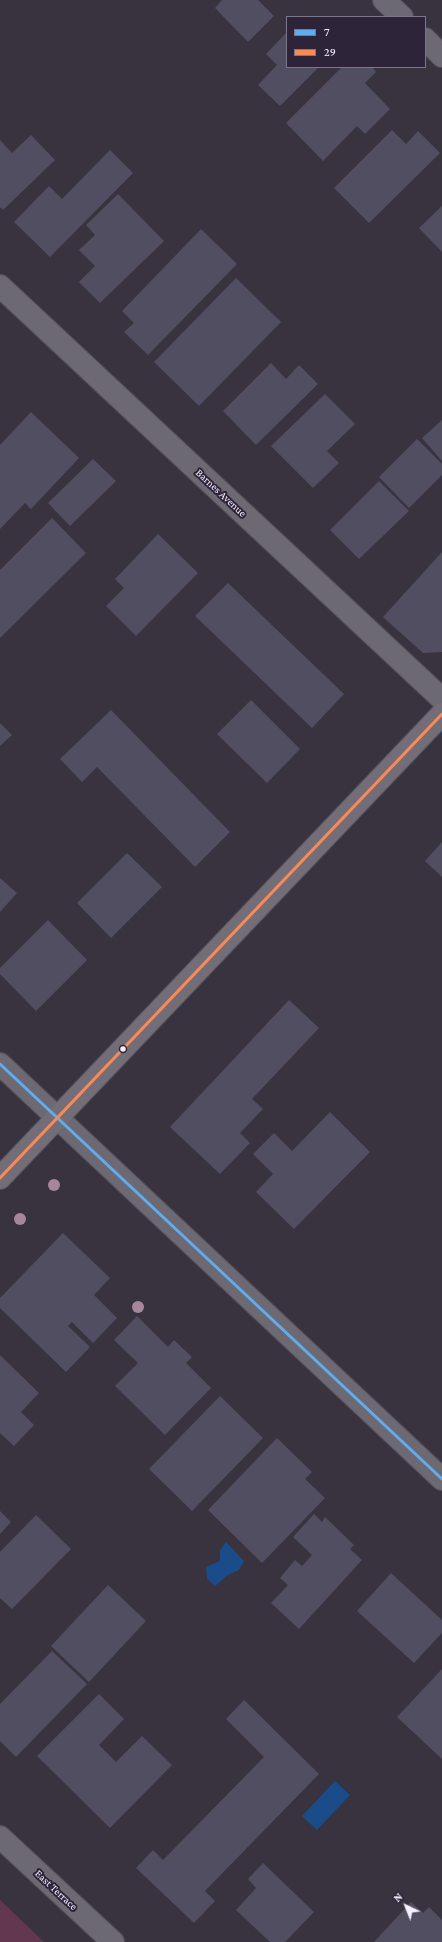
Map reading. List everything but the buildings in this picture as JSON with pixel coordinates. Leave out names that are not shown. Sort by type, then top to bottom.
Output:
[{"type":"main road","points":[[0,1178],[442,714]]},
{"type":"street","points":[[384,0],[401,16]]},
{"type":"street","points":[[426,41],[442,56]]},
{"type":"street","name":"Barnes Avenue","points":[[0,286],[442,699]]},
{"type":"street","points":[[0,1064],[442,1479]]},
{"type":"street","name":"East Terrace","points":[[0,1837],[113,1942]]},
{"type":"shaded area","points":[[0,1900],[44,1942],[0,1942]]},
{"type":"water","points":[[226,1542],[244,1561],[239,1570],[228,1575],[215,1586],[207,1579],[206,1567],[220,1561],[220,1550]]},
{"type":"water","points":[[335,1781],[350,1795],[317,1830],[302,1816]]},
{"type":"transit line","name":"29","points":[[0,1178],[442,714]]},
{"type":"transit line","name":"7","points":[[0,1064],[442,1479]]}]
